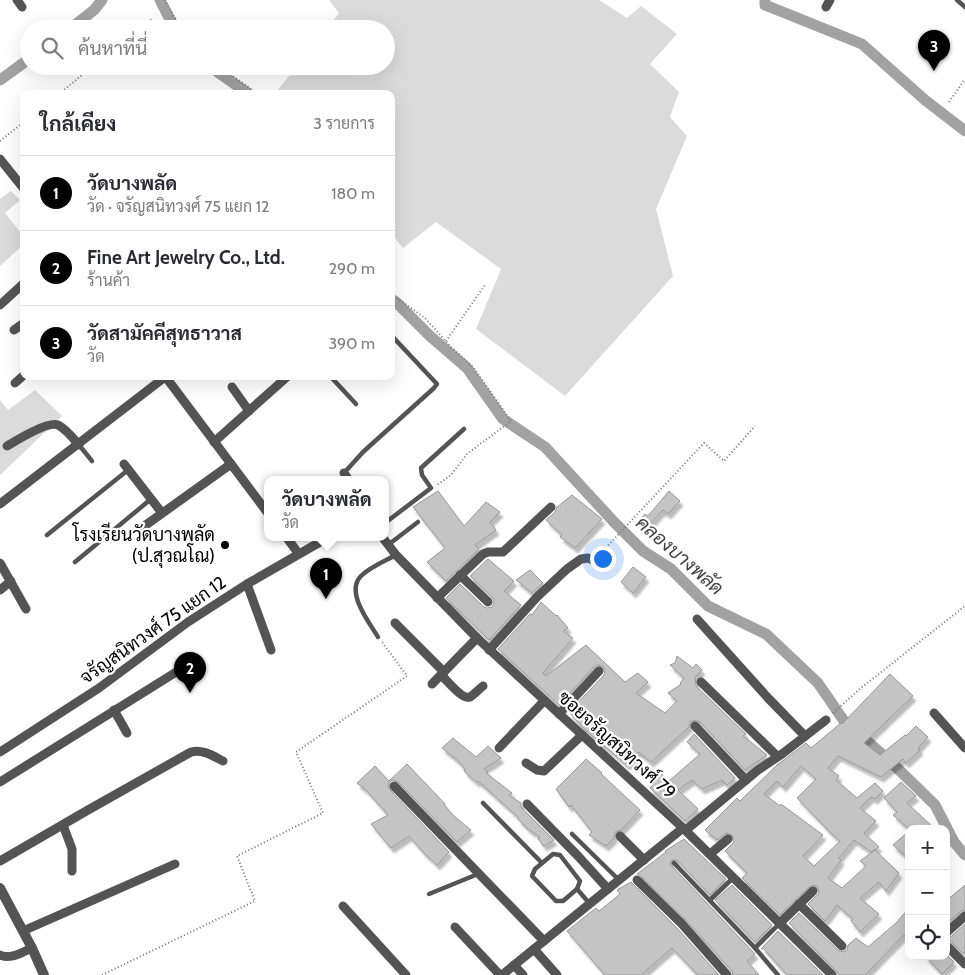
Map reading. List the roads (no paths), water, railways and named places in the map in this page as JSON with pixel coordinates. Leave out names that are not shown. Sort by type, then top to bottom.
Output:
[{"type":"street","points":[[0,159],[20,184]]},
{"type":"street","points":[[0,305],[20,287]]},
{"type":"street","points":[[14,330],[20,326]]},
{"type":"street","points":[[15,383],[20,379]]},
{"type":"street","points":[[0,504],[161,380]]},
{"type":"street","points":[[167,380],[264,508]]},
{"type":"street","points":[[214,442],[284,380]]},
{"type":"street","points":[[232,387],[249,411]]},
{"type":"street","points":[[7,446],[37,430],[54,424],[59,426],[79,444]]},
{"type":"street","points":[[143,528],[231,464]]},
{"type":"street","points":[[126,467],[162,513]]},
{"type":"street","points":[[437,598],[483,554],[503,552],[551,507]]},
{"type":"street","points":[[289,541],[298,553]]},
{"type":"street","name":"จรัญสนิทวงศ์ 75 แยก 12","points":[[0,752],[99,688],[182,626],[247,584],[321,541]]},
{"type":"street","name":"ซอยจรัญสนิทวงศ์ 79","points":[[386,541],[396,555],[489,650],[685,829],[734,876],[829,974]]},
{"type":"street","points":[[489,650],[536,597],[567,569],[581,559],[588,558],[597,562]]},
{"type":"street","points":[[0,563],[26,609]]},
{"type":"street","points":[[460,575],[488,602]]},
{"type":"street","points":[[0,590],[11,581]]},
{"type":"street","points":[[247,584],[271,650]]},
{"type":"street","points":[[697,619],[805,736]]},
{"type":"street","points":[[395,623],[443,673],[462,696],[471,697],[482,686]]},
{"type":"street","points":[[432,684],[477,638]]},
{"type":"street","points":[[0,782],[189,664]]},
{"type":"street","points":[[559,714],[599,671]]},
{"type":"street","points":[[701,682],[775,758]]},
{"type":"street","points":[[499,748],[544,701]]},
{"type":"street","points":[[114,710],[127,733]]},
{"type":"street","points":[[934,713],[965,748]]},
{"type":"street","points":[[456,926],[501,975],[644,860],[829,717]]},
{"type":"street","points":[[695,726],[746,780]]},
{"type":"street","points":[[526,763],[537,770],[544,771],[582,735]]},
{"type":"street","points":[[0,861],[191,752],[198,750],[224,761]]},
{"type":"street","points":[[394,786],[544,941]]},
{"type":"street","points":[[527,804],[608,889]]},
{"type":"street","points":[[63,825],[72,849],[72,871]]},
{"type":"street","points":[[620,836],[644,860]]},
{"type":"street","points":[[710,854],[728,839]]},
{"type":"street","points":[[23,932],[175,864]]},
{"type":"street","points":[[637,880],[682,924],[727,975]]},
{"type":"street","points":[[0,888],[44,975]]},
{"type":"street","points":[[780,923],[813,891]]},
{"type":"street","points":[[799,904],[842,946]]},
{"type":"street","points":[[343,906],[406,975]]},
{"type":"street","points":[[950,929],[965,916]]},
{"type":"street","points":[[0,955],[11,957],[32,948]]},
{"type":"street","points":[[534,949],[557,975]]},
{"type":"street","points":[[950,949],[965,964]]},
{"type":"street","points":[[514,965],[523,975]]},
{"type":"lane","points":[[957,0],[965,7]]},
{"type":"lane","points":[[347,476],[363,452],[437,384],[395,339]]},
{"type":"lane","points":[[334,380],[356,404]]},
{"type":"lane","points":[[389,520],[431,488],[422,475],[421,468],[464,429]]},
{"type":"lane","points":[[79,444],[92,461]]},
{"type":"lane","points":[[46,535],[126,467]]},
{"type":"lane","points":[[75,562],[151,500]]},
{"type":"lane","points":[[389,539],[418,522]]},
{"type":"lane","points":[[378,637],[358,603],[355,592],[361,576],[396,555]]},
{"type":"lane","points":[[483,802],[542,863]]},
{"type":"lane","points":[[572,834],[619,880]]},
{"type":"lane","points":[[553,854],[560,855],[580,881],[577,889],[563,901],[556,900],[532,876],[535,869],[553,854]]},
{"type":"lane","points":[[674,863],[755,948],[778,975]]},
{"type":"lane","points":[[429,894],[479,874]]},
{"type":"lane","points":[[710,900],[734,876]]},
{"type":"lane","points":[[577,889],[590,904]]},
{"type":"lane","points":[[755,948],[780,923]]},
{"type":"waterway","points":[[81,20],[94,10],[102,0]]},
{"type":"waterway","name":"คลองบางพลัด","points":[[160,0],[170,20]]},
{"type":"waterway","points":[[765,0],[765,5],[862,44],[925,100],[965,131]]},
{"type":"waterway","points":[[0,80],[20,66]]},
{"type":"waterway","name":"คลองบางพลัด","points":[[222,75],[243,90]]},
{"type":"waterway","name":"คลองบางพลัด","points":[[395,301],[430,336],[467,368],[503,419],[545,447],[643,551],[671,569],[708,606],[766,634],[818,683],[844,721],[892,763],[935,805],[954,842],[965,855]]},
{"type":"place","name":"วัดสามัคคีสุทธาวาส","points":[[934,71]]},
{"type":"place","name":"โรงเรียนวัดบางพลัด (ป.สุวณโณ)","points":[[225,545]]},
{"type":"place","name":"วัดบางพลัด","points":[[326,599]]},
{"type":"place","name":"Fine Art Jewelry Co., Ltd.","points":[[190,693]]}]
